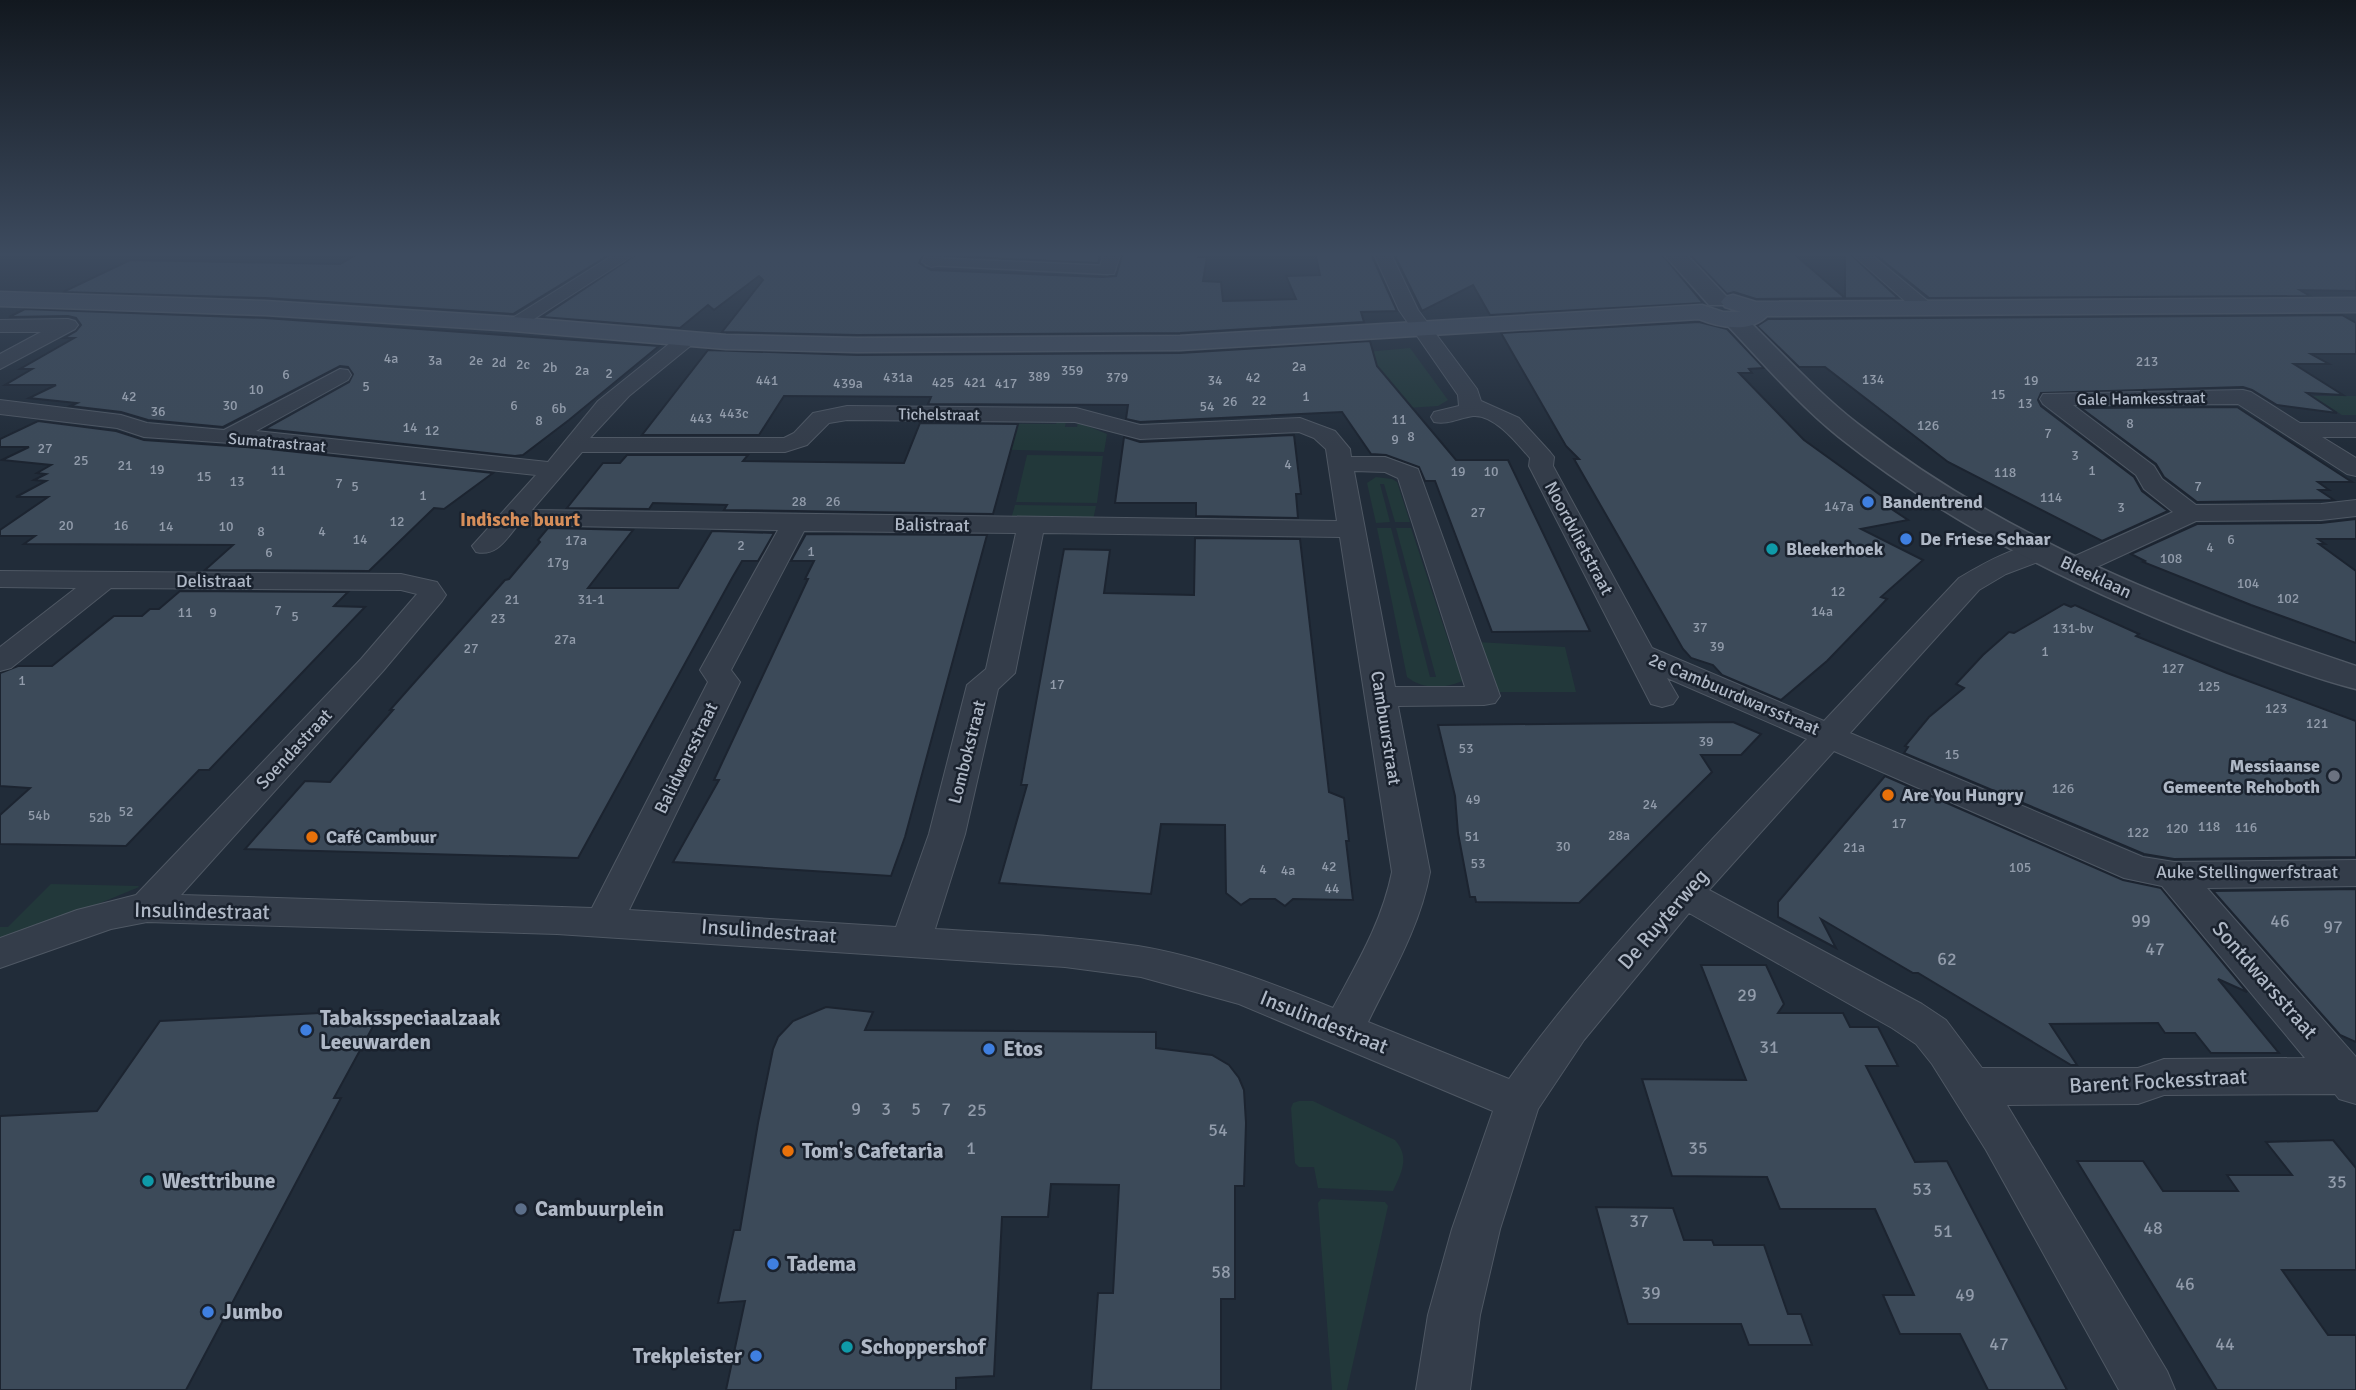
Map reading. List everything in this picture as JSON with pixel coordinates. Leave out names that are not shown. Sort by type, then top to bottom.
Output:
[{"type":"main road","points":[[402,317],[688,339],[818,345],[1141,344],[1419,330],[1578,317]]},
{"type":"street","points":[[513,324],[524,317]]},
{"type":"street","points":[[1411,317],[1469,394],[1471,405],[1466,411],[1442,417]]},
{"type":"street","name":"Bleeklaan","points":[[1747,317],[1808,395],[1875,450],[1965,510],[2041,551],[2164,607],[2356,678]]},
{"type":"street","points":[[0,326],[68,326],[0,363]]},
{"type":"street","points":[[485,546],[555,470],[574,444],[618,395],[688,339]]},
{"type":"street","points":[[228,437],[340,375]]},
{"type":"street","name":"Gale Hamkesstraat","points":[[2190,513],[2153,484],[2146,471],[2051,399],[2243,397],[2295,430]]},
{"type":"street","name":"Noordvlietstraat","points":[[1471,405],[1511,423],[1542,457],[1541,466],[1662,697]]},
{"type":"street","name":"Sumatrastraat","points":[[0,407],[121,422],[144,430],[260,438],[555,470]]},
{"type":"street","name":"Tichelstraat","points":[[574,444],[785,445],[803,439],[818,420],[847,413],[1076,415],[1140,432],[1283,425],[1312,428]]},
{"type":"street","name":"Cambuurstraat","points":[[1312,428],[1332,439],[1338,449],[1411,872],[1409,890],[1398,919],[1343,1029]]},
{"type":"street","points":[[2295,430],[2356,430]]},
{"type":"street","points":[[2295,430],[2356,469]]},
{"type":"street","points":[[1341,464],[1397,466],[1409,474],[1484,696],[1381,696]]},
{"type":"street","points":[[2074,567],[2190,513],[2321,512],[2356,508]]},
{"type":"street","name":"Balistraat","points":[[512,517],[794,523],[1352,528]]},
{"type":"street","name":"Balidwarsstraat","points":[[604,922],[724,682],[715,670],[794,523]]},
{"type":"street","name":"Lombokstraat","points":[[911,941],[947,834],[983,685],[1000,673],[1031,526]]},
{"type":"street","name":"De Ruyterweg","points":[[1443,1390],[1454,1315],[1478,1223],[1518,1102],[1569,1028],[1684,893],[1969,584],[1980,575],[2041,551]]},
{"type":"street","name":"Delistraat","points":[[0,579],[401,582],[427,588]]},
{"type":"street","points":[[0,662],[104,580]]},
{"type":"street","name":"Soendastraat","points":[[147,908],[426,604],[432,595],[427,588]]},
{"type":"street","name":"2e Cambuurdwarsstraat","points":[[1639,654],[1829,735]]},
{"type":"street","name":"Auke Stellingwerfstraat","points":[[1829,735],[2137,870],[2174,875],[2356,873]]},
{"type":"street","name":"Sontdwarsstraat","points":[[2174,875],[2352,1081]]},
{"type":"street","points":[[1684,893],[1907,1016],[1931,1032],[2002,1136],[2148,1390]]},
{"type":"street","name":"Insulindestraat","points":[[0,953],[102,916],[147,908],[604,922],[1065,952],[1141,962],[1249,991],[1518,1102]]},
{"type":"street","name":"Barent Fockesstraat","points":[[1969,1087],[2138,1086],[2164,1077],[2352,1081]]},
{"type":"green space","points":[[1410,348],[1448,400],[1438,406],[1377,410],[1351,377],[1383,373],[1366,352]]},
{"type":"green space","points":[[2312,396],[2356,396],[2356,415],[2342,415]]},
{"type":"green space","points":[[1057,421],[1066,421],[1065,427],[1077,427],[1078,422],[1107,434],[1104,452],[936,448],[945,423],[1056,424]]},
{"type":"green space","points":[[1027,455],[1103,456],[1097,503],[1016,502]]},
{"type":"green space","points":[[1376,477],[1397,482],[1410,522],[1395,522],[1384,484],[1380,484],[1390,522],[1376,523],[1367,483]]},
{"type":"green space","points":[[1015,505],[1096,506],[1093,520],[1011,519]]},
{"type":"green space","points":[[1377,528],[1391,528],[1430,677],[1436,677],[1396,528],[1411,528],[1455,661],[1462,661],[1464,680],[1432,687],[1407,677]]},
{"type":"green space","points":[[1477,642],[1565,647],[1576,692],[1499,692],[1493,688]]},
{"type":"green space","points":[[51,884],[139,887],[45,926],[0,940],[0,927],[8,927]]},
{"type":"green space","points":[[1313,1101],[1395,1140],[1402,1152],[1403,1165],[1393,1191],[1318,1188],[1314,1167],[1299,1167],[1295,1163],[1291,1108],[1293,1103]]},
{"type":"green space","points":[[1321,1199],[1385,1202],[1388,1206],[1347,1390],[1332,1390],[1318,1203]]},
{"type":"building","points":[[71,317],[265,318],[659,346],[569,420],[523,455],[515,456],[265,429],[349,382],[353,374],[348,367],[340,366],[223,427],[148,420],[121,412],[70,406],[77,403],[29,398],[56,385],[5,385],[32,369],[20,369],[74,338],[64,338],[81,325]]},
{"type":"building","points":[[542,317],[694,317],[680,328]]},
{"type":"building","points":[[734,317],[1362,317],[1364,322],[1180,333],[857,335],[722,332]]},
{"type":"building","points":[[2345,317],[2356,323],[2356,354],[2311,354],[2329,364],[2294,364],[2343,395],[2307,393],[2337,413],[2277,405],[2243,387],[2041,393],[2038,400],[2041,406],[2134,477],[2142,491],[2168,511],[2102,541],[1948,462],[1825,367],[1799,367],[1757,326],[1768,319]]},
{"type":"building","points":[[1699,322],[1727,329],[1764,368],[1749,369],[1752,373],[1739,373],[1804,440],[1890,502],[1884,504],[1908,520],[1861,529],[1923,560],[1881,597],[1887,599],[1827,661],[1781,700],[1722,675],[1713,665],[1691,658],[1683,649],[1574,459],[1579,459],[1566,446],[1501,333]]},
{"type":"building","points":[[1370,341],[1377,366],[1456,460],[1508,460],[1590,631],[1492,632],[1435,481],[1425,481],[1419,467],[1386,455],[1371,454],[1342,412],[1140,422],[1126,419],[1128,405],[928,404],[931,397],[784,396],[759,435],[642,435],[708,350],[857,355],[1180,353]]},
{"type":"building","points":[[2237,407],[2352,482],[2318,482],[2329,490],[2319,490],[2334,500],[2197,502],[2164,477],[2156,464],[2081,408]]},
{"type":"building","points":[[38,421],[116,431],[144,440],[260,448],[493,473],[444,509],[434,508],[369,571],[205,570],[233,545],[24,544],[35,536],[0,536],[0,530],[48,497],[16,497],[46,481],[34,480],[46,474],[37,473],[51,465],[2,460],[29,447],[0,447],[0,439]]},
{"type":"building","points":[[920,423],[1018,424],[993,514],[724,510],[727,505],[653,503],[649,509],[567,508],[603,463],[620,463],[627,455],[748,455],[743,461],[904,463]]},
{"type":"building","points":[[1294,435],[1301,494],[1296,494],[1298,518],[1196,516],[1196,503],[1115,503],[1124,437],[1140,442]]},
{"type":"building","points":[[2356,519],[2356,539],[2318,539],[2325,544],[2319,544],[2356,571],[2356,643],[2251,605],[2143,562],[2145,561],[2131,554],[2197,524],[2321,523]]},
{"type":"building","points":[[548,528],[633,530],[588,588],[678,588],[712,531],[774,533],[758,561],[742,561],[578,858],[245,849],[305,781],[330,782],[393,710],[390,710],[505,580],[509,579],[540,542],[538,540]]},
{"type":"building","points":[[806,534],[987,535],[905,837],[891,876],[673,862],[719,780],[714,780],[808,579],[805,579],[814,561],[791,561]]},
{"type":"building","points":[[1195,538],[1300,539],[1329,792],[1344,798],[1353,900],[1293,899],[1285,906],[1275,899],[1250,899],[1241,905],[1226,893],[1225,825],[1161,824],[1151,894],[999,883],[1027,785],[1021,785],[1064,549],[1110,550],[1104,593],[1194,595]]},
{"type":"building","points":[[180,591],[348,592],[334,606],[365,607],[209,770],[199,770],[126,846],[0,844],[0,815],[30,788],[0,786],[0,673],[18,666],[52,666],[114,616],[142,616],[150,609],[159,609]]},
{"type":"building","points":[[2064,604],[2071,607],[2075,605],[2139,634],[2136,636],[2227,673],[2356,721],[2356,857],[2174,859],[2144,854],[1904,753],[1908,747],[1905,746],[1929,717],[1964,688],[1956,684],[1983,655],[2009,632],[2014,633]]},
{"type":"building","points":[[1733,722],[1761,734],[1741,755],[1701,755],[1712,772],[1579,903],[1476,902],[1475,897],[1470,897],[1458,833],[1455,796],[1438,725]]},
{"type":"building","points":[[1885,776],[2123,880],[2161,888],[2247,992],[2218,979],[2279,1053],[2211,1053],[2195,1033],[2165,1033],[2158,1023],[2050,1024],[2077,1065],[2071,1065],[1918,973],[1913,973],[1821,919],[1836,948],[1778,917],[1778,902]]},
{"type":"building","points":[[2356,889],[2356,1042],[2340,1035],[2213,891]]},
{"type":"building","points":[[1701,965],[1766,965],[1784,1004],[1778,1013],[1843,1013],[1850,1027],[1878,1027],[1898,1066],[1866,1066],[1915,1162],[1947,1161],[2067,1390],[1988,1390],[1960,1334],[1900,1334],[1883,1295],[1914,1295],[1875,1209],[1780,1209],[1767,1177],[1672,1176],[1642,1079],[1746,1080]]},
{"type":"building","points":[[826,1007],[873,1012],[865,1030],[1156,1032],[1156,1048],[1212,1055],[1229,1065],[1244,1090],[1246,1123],[1244,1186],[1235,1186],[1235,1299],[1221,1299],[1221,1390],[1091,1390],[1098,1293],[1113,1293],[1119,1185],[1051,1184],[1048,1217],[1002,1217],[994,1376],[956,1378],[956,1390],[726,1390],[745,1301],[718,1303],[734,1230],[740,1230],[773,1049],[778,1037],[793,1021]]},
{"type":"building","name":"Westtribune","points":[[382,1010],[334,1098],[341,1098],[186,1390],[0,1390],[0,1116],[97,1111],[160,1021]]},
{"type":"building","points":[[2333,1140],[2356,1168],[2356,1270],[2282,1270],[2328,1335],[2356,1335],[2356,1390],[2217,1390],[2077,1161],[2143,1161],[2163,1191],[2238,1191],[2227,1175],[2292,1175],[2266,1142]]},
{"type":"building","points":[[1596,1207],[1673,1208],[1684,1240],[1712,1240],[1714,1245],[1764,1245],[1788,1314],[1801,1314],[1812,1345],[1749,1345],[1741,1324],[1628,1324]]},
{"type":"place","name":"Bandentrend","points":[[1868,502]]},
{"type":"place","name":"De Friese Schaar","points":[[1906,539]]},
{"type":"place","name":"Bleekerhoek","points":[[1772,549]]},
{"type":"place","name":"Messiaanse Gemeente Rehoboth","points":[[2334,776]]},
{"type":"place","name":"Are You Hungry","points":[[1888,795]]},
{"type":"place","name":"Café Cambuur","points":[[312,837]]},
{"type":"place","name":"Tabaksspeciaalzaak Leeuwarden","points":[[306,1030]]},
{"type":"place","name":"Etos","points":[[989,1049]]},
{"type":"place","name":"Tom's Cafetaria","points":[[788,1151]]},
{"type":"place","name":"Westtribune","points":[[148,1181]]},
{"type":"place","name":"Cambuurplein","points":[[521,1209]]},
{"type":"place","name":"Tadema","points":[[773,1264]]},
{"type":"place","name":"Jumbo","points":[[208,1312]]},
{"type":"place","name":"Schoppershof","points":[[847,1347]]},
{"type":"place","name":"Trekpleister","points":[[756,1356]]},
{"type":"district","name":"Indische buurt","points":[[520,519]]}]
